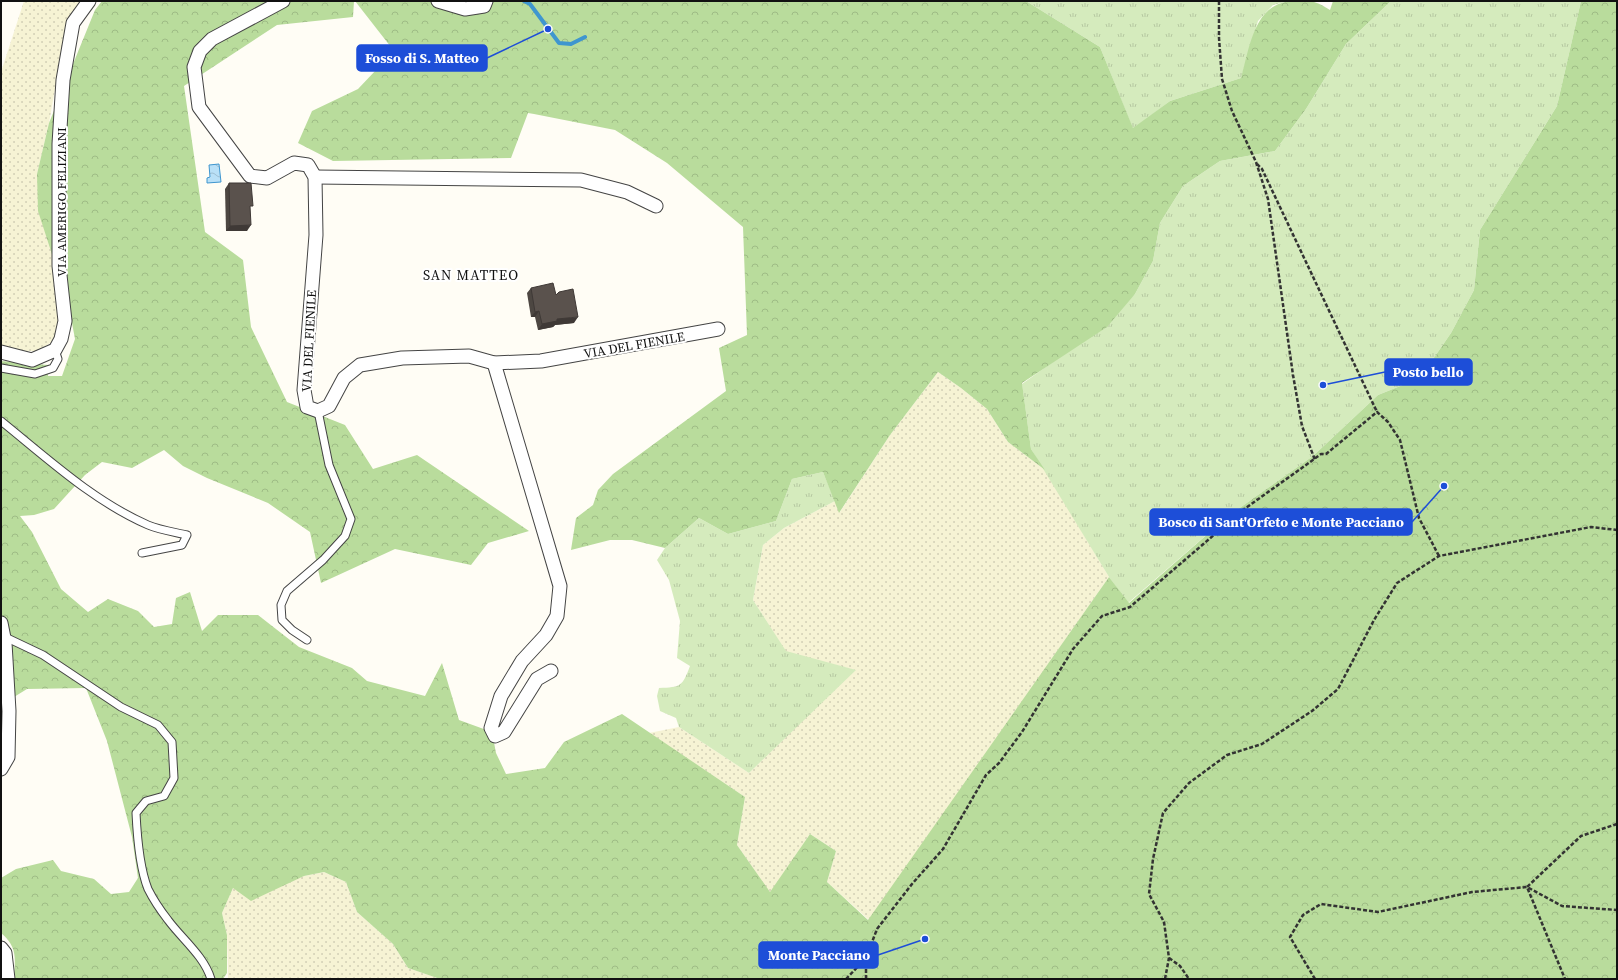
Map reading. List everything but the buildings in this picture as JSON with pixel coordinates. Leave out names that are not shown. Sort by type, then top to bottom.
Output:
[{"type":"street","name":"VIA AMERIGO FELIZIANI","points":[[55,350],[61,339],[65,321],[59,266],[59,144],[63,80],[72,23],[89,1]]},
{"type":"street","points":[[283,1],[212,39],[200,51],[194,67],[199,107],[250,176],[267,178],[294,163],[308,165],[315,177],[581,180],[626,192],[656,206]]},
{"type":"street","points":[[438,1],[465,9],[484,6],[486,1]]},
{"type":"street","name":"VIA DEL FIENILE","points":[[315,177],[316,235],[304,390],[307,407],[318,411],[329,406],[344,378],[360,365],[402,358],[469,356],[494,362],[541,361],[718,329]]},
{"type":"street","points":[[1,352],[32,360],[55,350]]},
{"type":"street","points":[[494,362],[560,586],[558,616],[546,635],[522,661],[501,696],[491,728],[496,736],[504,732],[537,679],[551,671]]},
{"type":"street","points":[[1,769],[8,757],[9,711],[2,629]]},
{"type":"street","points":[[1,948],[5,953],[8,979]]},
{"type":"lane","points":[[1,368],[35,374],[53,368],[58,360],[55,350]]},
{"type":"lane","points":[[307,640],[292,630],[282,620],[281,605],[287,591],[323,560],[345,536],[351,519],[329,466],[318,411]]},
{"type":"lane","points":[[1,421],[82,486],[117,509],[149,526],[187,535],[182,545],[142,552]]},
{"type":"lane","points":[[2,629],[121,707],[158,726],[172,742],[174,778],[164,796],[146,801],[136,813],[137,838],[148,888],[167,920],[195,951],[209,972],[211,979]]},
{"type":"path","points":[[1219,1],[1219,38],[1222,79],[1232,111],[1256,162],[1268,199],[1302,426],[1315,460]]},
{"type":"path","points":[[1256,162],[1262,169],[1377,412],[1388,422],[1400,440],[1419,518],[1439,556]]},
{"type":"path","points":[[846,979],[866,958],[878,929],[912,884],[943,848],[986,775],[1000,763],[1022,732],[1053,679],[1073,649],[1102,616],[1130,607],[1243,510],[1315,460],[1321,454],[1326,454],[1377,412]]},
{"type":"path","points":[[1165,979],[1169,958],[1164,922],[1149,894],[1153,859],[1163,813],[1189,783],[1226,755],[1262,744],[1312,711],[1338,689],[1374,620],[1397,583],[1439,556],[1591,527],[1617,530]]},
{"type":"path","points":[[1527,887],[1581,836],[1617,824]]},
{"type":"path","points":[[1527,887],[1565,979]]},
{"type":"path","points":[[1315,979],[1290,937],[1303,915],[1321,904],[1378,912],[1472,892],[1527,887],[1562,906],[1617,910]]},
{"type":"path","points":[[866,958],[866,979]]},
{"type":"path","points":[[1169,958],[1180,966],[1188,979]]},
{"type":"shaded area","points":[[24,1],[82,1],[75,11],[64,38],[49,123],[37,174],[69,307],[55,340],[37,351],[12,351],[1,349],[1,72]]},
{"type":"shaded area","points":[[938,372],[987,409],[1008,442],[1045,470],[1109,577],[869,920],[827,882],[836,851],[810,834],[770,893],[737,845],[745,797],[649,733],[679,727],[749,773],[855,670],[786,652],[753,600],[763,545],[784,528],[835,501],[840,512],[890,435]]},
{"type":"shaded area","points":[[324,872],[346,882],[357,912],[393,944],[408,968],[440,979],[228,979],[227,935],[222,913],[233,888],[284,883],[304,876]]},
{"type":"green space","points":[[102,1],[354,1],[353,17],[277,25],[184,86],[205,232],[243,260],[251,327],[287,402],[345,425],[373,469],[417,455],[529,531],[488,543],[471,565],[395,549],[321,583],[310,532],[268,503],[207,478],[183,466],[164,450],[132,468],[102,462],[85,475],[54,509],[34,515],[20,516],[32,532],[61,589],[88,612],[108,599],[138,611],[154,627],[172,624],[176,598],[190,592],[202,631],[218,615],[258,615],[299,647],[352,668],[367,681],[425,696],[442,663],[459,720],[492,732],[496,753],[506,774],[545,768],[564,742],[622,714],[745,797],[737,845],[770,892],[810,834],[836,851],[827,882],[868,920],[1109,577],[1129,603],[1227,517],[1313,456],[1378,395],[1420,378],[1451,333],[1474,290],[1480,230],[1557,106],[1581,1],[1617,1],[1617,979],[440,979],[408,968],[393,944],[357,912],[346,882],[324,872],[304,876],[251,901],[233,888],[222,913],[227,935],[227,973],[223,979],[14,979],[15,959],[13,948],[1,933],[1,878],[16,869],[53,860],[61,871],[94,879],[111,894],[129,892],[138,878],[132,837],[107,741],[86,688],[27,689],[1,705],[1,361],[48,365],[48,376],[62,376],[75,339],[69,307],[38,211],[37,174],[49,123],[95,10]]},
{"type":"green space","points":[[355,1],[1026,1],[1100,47],[1133,128],[1170,101],[1241,78],[1251,40],[1256,28],[1262,17],[1281,3],[1310,1],[1320,4],[1330,10],[1333,1],[1391,1],[1346,44],[1306,109],[1275,151],[1220,161],[1183,186],[1160,223],[1153,261],[1135,294],[1107,327],[1022,383],[1031,449],[1045,470],[1008,442],[987,409],[938,372],[890,435],[839,513],[823,472],[792,479],[776,521],[728,534],[699,518],[665,548],[632,540],[610,540],[571,550],[576,518],[593,505],[598,490],[613,474],[726,391],[719,348],[747,335],[743,227],[667,163],[615,130],[534,114],[528,113],[511,158],[333,161],[298,143],[312,111],[358,89],[394,51]]},
{"type":"green space","points":[[1026,1],[1289,1],[1273,5],[1258,21],[1241,78],[1170,101],[1133,129],[1100,47]]},
{"type":"green space","points":[[1391,1],[1581,1],[1557,106],[1480,230],[1474,290],[1451,333],[1420,378],[1378,395],[1313,456],[1227,517],[1128,603],[1109,577],[1031,449],[1022,384],[1057,359],[1135,294],[1153,261],[1160,223],[1183,186],[1220,161],[1275,151],[1306,109],[1346,44]]},
{"type":"green space","points":[[823,472],[835,501],[784,528],[763,545],[753,600],[786,651],[856,670],[749,773],[679,727],[676,718],[660,711],[657,696],[659,688],[672,687],[680,684],[685,678],[690,666],[677,658],[680,621],[669,580],[657,560],[665,548],[699,518],[728,534],[776,521],[792,479]]},
{"type":"water","points":[[219,164],[221,182],[207,183],[207,178],[210,177],[209,165]]},
{"type":"waterway","points":[[524,1],[530,4],[559,43],[571,44],[585,37]]},
{"type":"place","name":"Fosso di S. Matteo","points":[[548,29]]},
{"type":"place","name":"Posto bello","points":[[1323,385]]},
{"type":"place","name":"Bosco di Sant'Orfeto e Monte Pacciano","points":[[1444,486]]},
{"type":"place","name":"Monte Pacciano","points":[[925,939]]},
{"type":"district","name":"SAN MATTEO","points":[[471,275]]}]
